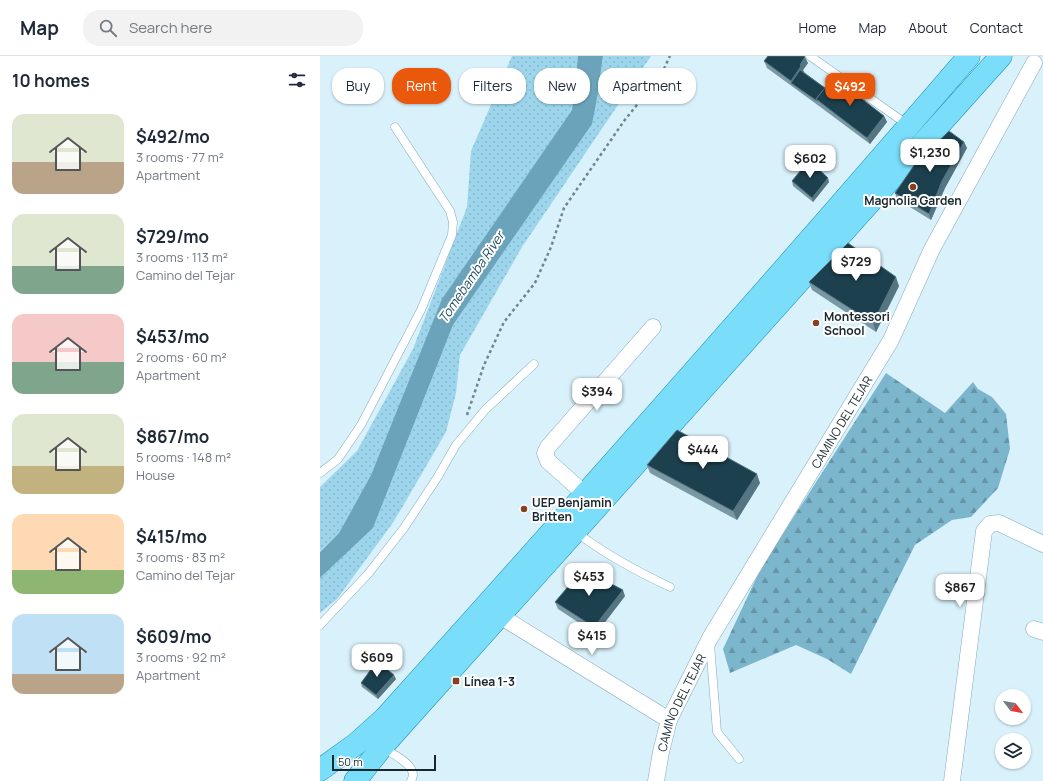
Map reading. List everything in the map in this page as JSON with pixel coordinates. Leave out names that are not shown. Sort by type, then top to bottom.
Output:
[{"type":"main road","points":[[320,770],[356,744],[384,718],[586,495],[969,56]]},
{"type":"main road","points":[[355,781],[382,747],[1001,56]]},
{"type":"street","name":"CAMINO DEL TEJAR","points":[[656,781],[669,720],[710,638],[891,340],[932,249],[1035,64]]},
{"type":"street","points":[[586,495],[548,461],[545,453],[548,447],[653,327]]},
{"type":"street","points":[[952,781],[984,531],[990,524],[999,522],[1043,544]]},
{"type":"street","points":[[500,616],[669,720]]},
{"type":"lane","points":[[810,56],[909,126]]},
{"type":"lane","points":[[320,473],[338,459],[360,425],[421,310],[452,235],[453,222],[450,211],[395,127]]},
{"type":"lane","points":[[320,625],[368,574],[404,528],[437,478],[456,445],[485,410],[534,364]]},
{"type":"lane","points":[[575,532],[586,541],[633,570],[670,587]]},
{"type":"lane","points":[[710,638],[717,732],[739,759]]},
{"type":"lane","points":[[382,747],[410,767],[413,775],[411,781]]},
{"type":"path","points":[[466,416],[484,365],[504,322],[535,283],[551,247],[564,208],[624,121],[661,75],[670,56]]},
{"type":"green space","points":[[886,373],[945,413],[973,382],[978,389],[992,397],[1006,414],[1010,449],[998,488],[971,517],[952,520],[915,545],[851,674],[827,659],[796,645],[730,673],[723,649],[761,568]]},
{"type":"shaded area","points":[[512,56],[578,56],[577,68],[534,68],[534,104],[573,104],[572,110],[481,243],[401,402],[371,475],[339,533],[320,551],[320,487],[357,451],[413,349],[467,207],[471,151],[491,104],[526,104],[526,68],[507,68]]},
{"type":"shaded area","points":[[603,56],[651,56],[643,68],[601,68]]},
{"type":"shaded area","points":[[598,91],[598,104],[619,104],[522,247],[460,355],[456,393],[446,432],[392,524],[337,599],[320,613],[320,578],[373,528],[453,325],[539,200],[597,98]]},
{"type":"water","name":"Tomebamba River","points":[[578,56],[603,56],[601,68],[598,68],[598,91],[592,124],[453,325],[373,528],[320,578],[320,552],[339,533],[371,475],[442,299],[572,110],[573,104],[590,104],[590,68],[577,68]]},
{"type":"building","points":[[768,56],[805,57],[791,81],[764,61]]},
{"type":"building","points":[[800,70],[825,88],[816,99],[817,101],[791,83]]},
{"type":"building","points":[[834,77],[884,116],[867,138],[816,99]]},
{"type":"building","points":[[949,131],[964,142],[942,181],[929,214],[895,193],[915,164]]},
{"type":"building","points":[[809,160],[828,178],[812,198],[792,181]]},
{"type":"building","points":[[848,243],[896,277],[873,323],[809,282]]},
{"type":"building","points":[[677,430],[757,474],[733,511],[647,465]]},
{"type":"building","points":[[583,569],[623,590],[594,627],[555,602]]},
{"type":"building","points":[[377,661],[394,675],[376,695],[361,683]]},
{"type":"place","name":"Magnolia Garden","points":[[913,187]]},
{"type":"place","name":"Montessori School","points":[[816,323]]},
{"type":"place","name":"UEP Benjamin Britten","points":[[524,509]]},
{"type":"place","name":"Línea 1-3","points":[[456,681]]}]
